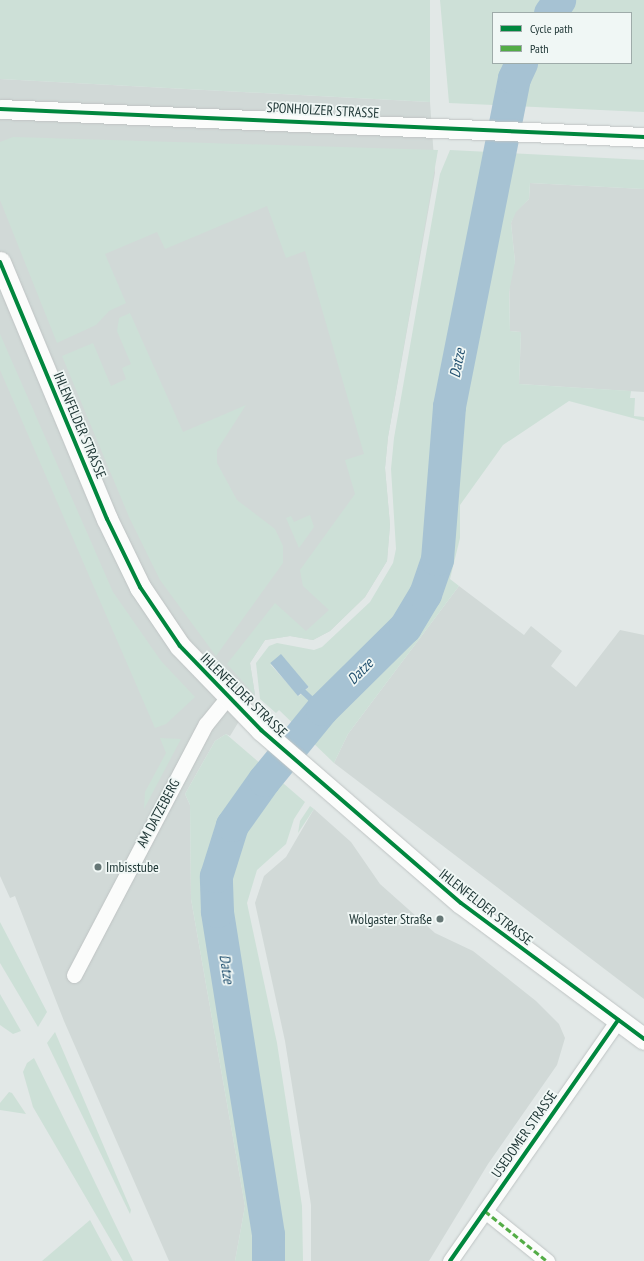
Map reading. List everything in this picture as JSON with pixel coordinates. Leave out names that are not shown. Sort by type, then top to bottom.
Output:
[{"type":"main road","name":"IHLENFELDER STRASSE","points":[[0,262],[140,587],[180,646],[227,698],[261,730],[461,903],[644,1039]]},
{"type":"street","name":"SPONHOLZER STRASSE","points":[[0,109],[520,130],[644,137]]},
{"type":"street","name":"AM DATZEBERG","points":[[74,976],[206,724],[227,698]]},
{"type":"street","name":"USEDOMER STRASSE","points":[[450,1261],[618,1020]]},
{"type":"street","points":[[484,1211],[548,1261]]},
{"type":"shaded area","points":[[0,79],[430,102],[435,173],[388,437],[385,468],[390,525],[387,561],[365,597],[330,631],[313,640],[290,636],[265,640],[250,663],[255,695],[230,736],[226,734],[215,741],[185,794],[190,805],[191,899],[245,1206],[235,1261],[169,1261],[64,1021],[15,896],[10,898],[0,876]]},
{"type":"shaded area","points":[[530,183],[644,189],[644,392],[519,384],[521,332],[510,331],[509,277],[515,262],[511,223],[515,212],[529,199]]},
{"type":"shaded area","points":[[459,586],[524,635],[531,626],[562,651],[551,666],[576,687],[620,630],[644,635],[644,999],[334,763],[348,734]]},
{"type":"shaded area","points":[[314,809],[351,842],[380,884],[435,933],[473,951],[536,1001],[559,1024],[565,1038],[557,1065],[488,1164],[429,1261],[311,1261],[311,1205],[285,1041],[255,903],[264,876],[286,857]]},
{"type":"green space","points":[[0,0],[430,0],[430,102],[0,79]]},
{"type":"green space","points":[[440,0],[644,0],[644,112],[449,103]]},
{"type":"green space","points":[[13,137],[438,150],[388,437],[385,468],[390,525],[387,561],[365,597],[330,631],[313,640],[290,636],[265,640],[250,663],[255,695],[227,664],[275,603],[306,631],[329,610],[303,586],[300,570],[355,494],[345,460],[364,454],[305,251],[286,258],[267,206],[165,249],[157,232],[105,254],[126,303],[109,311],[96,325],[57,343],[0,200],[0,142]]},
{"type":"green space","points":[[450,150],[644,160],[644,189],[530,183],[529,199],[516,212],[511,223],[515,262],[509,292],[510,331],[521,332],[519,384],[631,391],[630,398],[635,398],[634,416],[644,417],[644,421],[569,401],[503,445],[460,505],[460,538],[450,579],[459,586],[348,734],[334,763],[279,710],[276,713],[260,699],[256,663],[269,646],[277,643],[314,650],[322,647],[370,602],[393,563],[396,549],[391,469],[394,438],[440,174]],"holes":[[[270,664],[309,687],[299,696]]]},
{"type":"green space","points":[[130,313],[183,432],[246,405],[217,450],[217,463],[237,500],[275,529],[283,546],[283,563],[216,656],[160,580],[129,517],[62,356],[93,343],[111,386],[126,379],[122,368],[131,364],[117,331],[119,318]]},
{"type":"green space","points":[[0,334],[113,592],[161,661],[195,697],[166,724],[155,728],[0,370]]},
{"type":"green space","points":[[310,515],[314,527],[299,548],[286,518],[291,516],[294,522]]},
{"type":"green space","points":[[226,734],[305,802],[294,819],[286,844],[257,870],[247,903],[277,1043],[302,1206],[303,1261],[235,1261],[245,1206],[191,899],[190,805],[185,794],[215,741]]},
{"type":"green space","points":[[160,738],[181,739],[144,809],[145,792],[166,753]]},
{"type":"green space","points":[[310,806],[314,809],[298,833],[300,821]]},
{"type":"green space","points":[[0,922],[47,1012],[38,1027],[0,963]]},
{"type":"green space","points":[[0,994],[21,1031],[13,1034],[0,1025]]},
{"type":"green space","points":[[55,1032],[131,1210],[130,1214],[47,1043]]},
{"type":"green space","points":[[34,1058],[133,1261],[123,1261],[33,1107],[23,1072],[27,1063]]},
{"type":"green space","points":[[9,1092],[12,1093],[26,1114],[0,1110],[0,1103]]},
{"type":"green space","points":[[90,1220],[112,1261],[42,1261]]},
{"type":"water","points":[[281,654],[309,687],[298,696],[270,663]]},
{"type":"waterway","name":"Datze","points":[[554,0],[555,5]]},
{"type":"waterway","name":"Datze","points":[[551,12],[559,0]]},
{"type":"waterway","name":"Datze","points":[[268,1261],[268,1234],[217,911],[216,876],[232,825],[264,780],[322,709],[405,627],[425,594],[437,559],[449,406],[514,78],[521,64]]},
{"type":"waterway","points":[[304,692],[322,709]]},
{"type":"marked path","points":[[485,1211],[547,1261]]},
{"type":"cycle path","points":[[0,109],[644,137]]},
{"type":"cycle path","points":[[0,262],[107,519],[140,587],[180,646],[261,730],[461,903],[644,1039]]},
{"type":"cycle path","points":[[450,1261],[618,1020]]},
{"type":"place","name":"Imbisstube","points":[[98,867]]},
{"type":"place","name":"Wolgaster Straße","points":[[440,919]]}]
